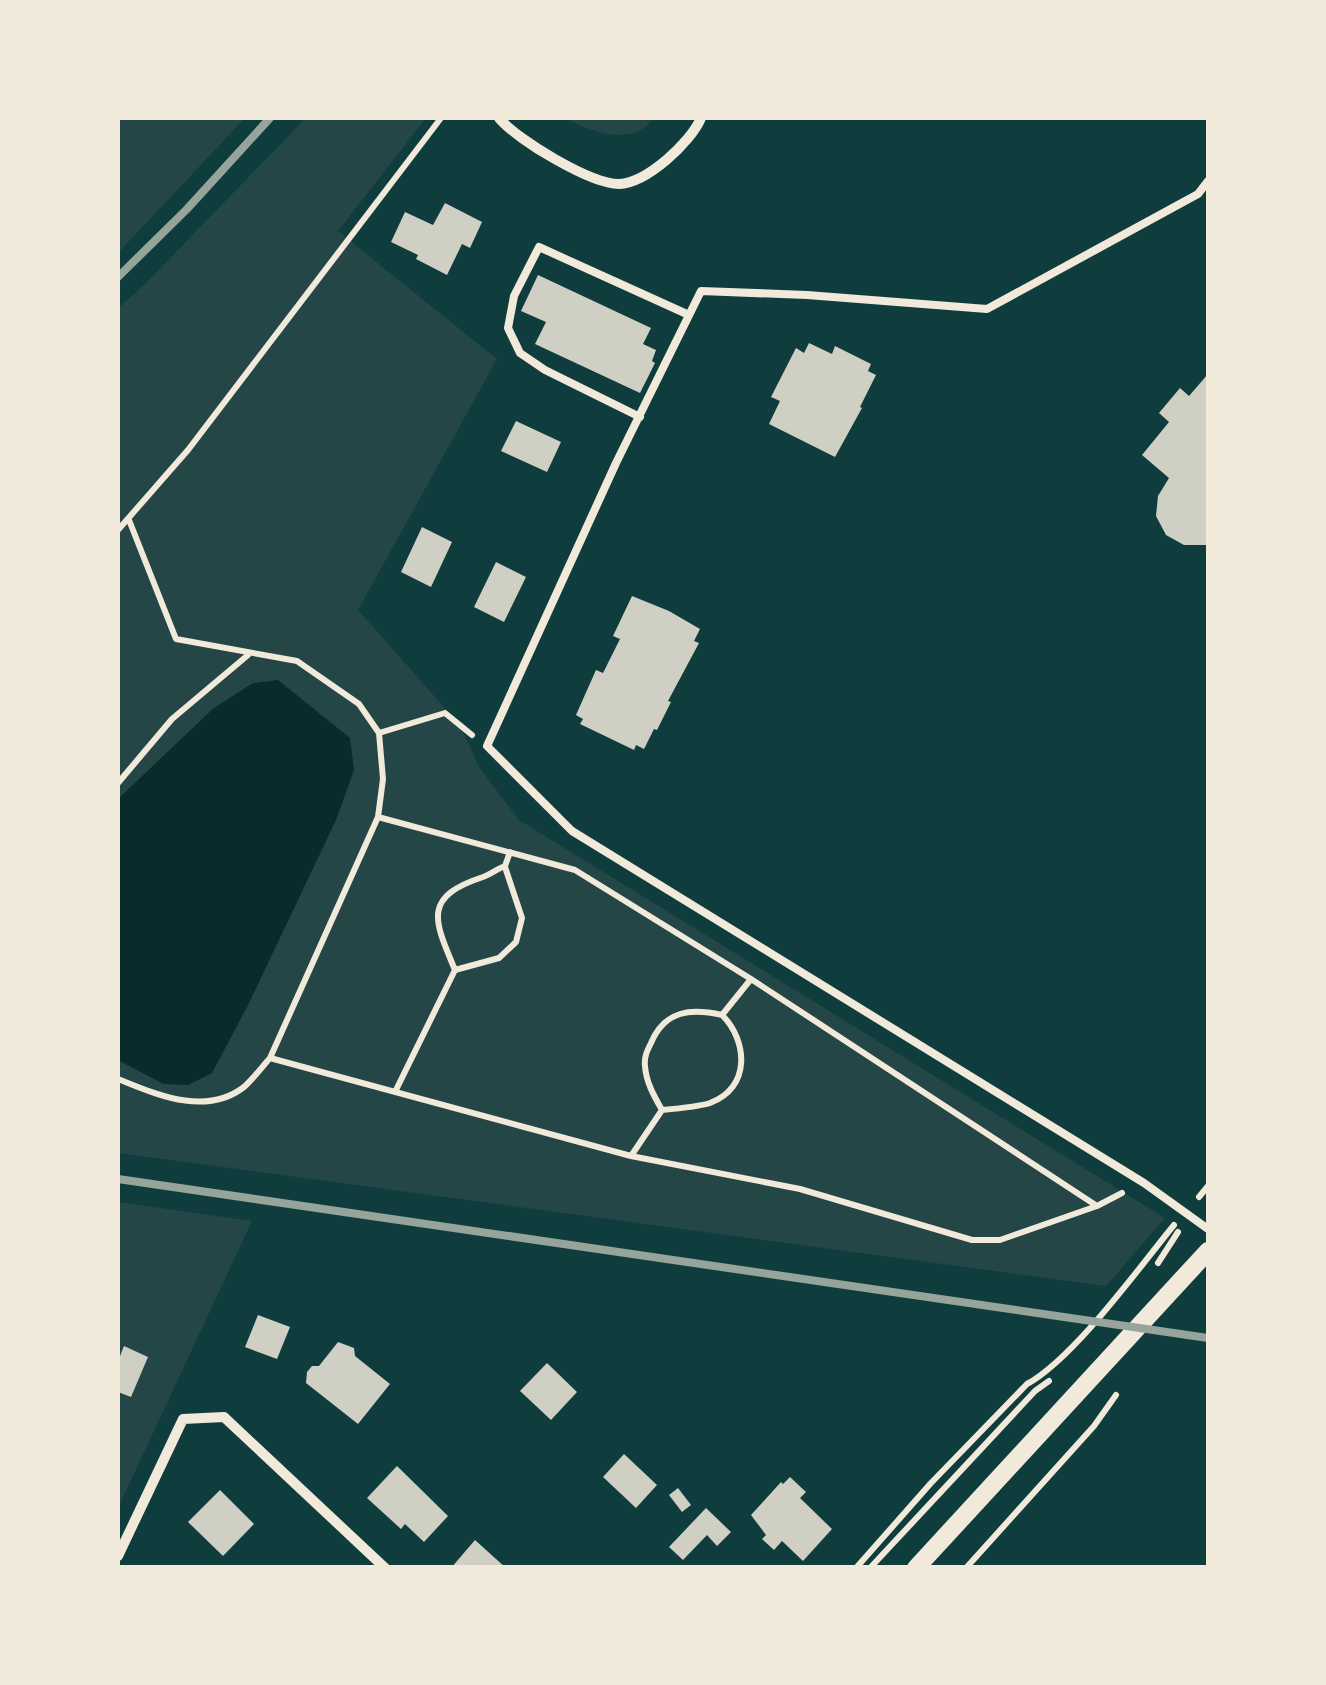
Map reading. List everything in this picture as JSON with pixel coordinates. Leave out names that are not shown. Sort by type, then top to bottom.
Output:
[{"type":"street","points":[[499,118],[532,147],[600,180],[621,184],[641,178],[668,159],[701,118]]},
{"type":"street","points":[[916,1568],[1208,1251]]},
{"type":"street","points":[[118,1556],[182,1419],[224,1417],[385,1568]]},
{"type":"lane","points":[[1208,181],[1198,194],[987,309],[701,291],[487,746],[572,831],[1144,1183],[1208,1229]]},
{"type":"lane","points":[[1198,194],[1208,204]]},
{"type":"lane","points":[[640,417],[545,370],[520,353],[508,328],[514,296],[539,247],[690,315]]},
{"type":"path","points":[[118,530],[188,450],[441,118]]},
{"type":"path","points":[[118,1078],[169,1099],[208,1102],[243,1088],[270,1058],[378,817],[383,778],[379,734],[359,704],[297,661],[176,639],[129,520]]},
{"type":"path","points":[[118,783],[172,719],[249,654]]},
{"type":"path","points":[[379,734],[444,713],[487,746]]},
{"type":"path","points":[[378,817],[575,870],[752,979],[1097,1206]]},
{"type":"path","points":[[455,970],[499,958],[516,942],[522,918],[505,866],[510,852]]},
{"type":"path","points":[[394,1092],[455,970],[438,926],[444,898],[464,881],[488,876],[505,866]]},
{"type":"path","points":[[722,1016],[752,979]]},
{"type":"path","points":[[631,1156],[662,1110],[709,1103],[735,1085],[742,1067],[741,1046],[737,1033],[722,1016],[695,1010],[681,1012],[654,1035],[645,1067],[662,1110]]},
{"type":"path","points":[[270,1058],[631,1156],[800,1188],[972,1240],[1000,1240],[1097,1206],[1144,1183]]},
{"type":"path","points":[[1154,1272],[1187,1214]]},
{"type":"path","points":[[856,1568],[1027,1384],[1042,1376],[1095,1320],[1187,1214]]},
{"type":"path","points":[[870,1568],[1035,1391],[1070,1358],[1082,1352],[1116,1312]]},
{"type":"path","points":[[966,1568],[1094,1426],[1120,1388]]},
{"type":"shaded area","points":[[118,118],[245,118],[118,253]]},
{"type":"shaded area","points":[[306,118],[426,118],[338,231],[497,359],[358,610],[460,725],[479,767],[519,820],[1165,1218],[1106,1286],[118,1153],[118,1060],[164,1084],[214,708],[118,799],[118,308]]},
{"type":"shaded area","points":[[565,118],[654,118],[634,133],[623,135],[599,132]]},
{"type":"shaded area","points":[[278,680],[350,738],[354,770],[336,820],[212,1073],[188,1085],[164,1084],[118,1060],[118,799],[214,708],[253,683]]},
{"type":"shaded area","points":[[118,1202],[252,1221],[118,1508]]},
{"type":"building","points":[[445,203],[482,222],[470,248],[462,244],[447,275],[391,242],[405,212],[433,225]]},
{"type":"building","points":[[538,275],[651,328],[643,344],[656,350],[652,361],[655,363],[640,393],[535,344],[546,322],[521,311]]},
{"type":"building","points":[[809,343],[832,354],[835,346],[871,364],[868,371],[876,375],[835,457],[769,424],[780,401],[771,397],[796,348],[804,353]]},
{"type":"building","points":[[1208,374],[1208,545],[1184,545],[1166,535],[1156,516],[1158,496],[1169,478],[1142,455],[1169,422],[1159,413],[1180,388],[1189,396]]},
{"type":"building","points":[[516,421],[561,442],[547,472],[501,451]]},
{"type":"building","points":[[422,527],[452,542],[431,587],[401,572]]},
{"type":"building","points":[[496,562],[526,577],[504,622],[474,607]]},
{"type":"building","points":[[632,596],[700,629],[694,641],[699,643],[657,730],[654,729],[644,749],[636,745],[634,750],[580,724],[583,719],[576,715],[596,670],[603,673],[620,639],[613,636]]},
{"type":"building","points":[[258,1315],[290,1327],[277,1359],[245,1347]]},
{"type":"building","points":[[338,1342],[354,1348],[355,1356],[390,1384],[358,1424],[306,1383],[307,1372],[312,1366],[319,1366]]},
{"type":"building","points":[[124,1346],[148,1357],[131,1397],[118,1392],[118,1361]]},
{"type":"building","points":[[547,1363],[577,1392],[551,1420],[520,1391]]},
{"type":"building","points":[[624,1454],[657,1485],[636,1508],[603,1477]]},
{"type":"building","points":[[397,1466],[448,1516],[424,1542],[405,1524],[401,1529],[367,1498]]},
{"type":"building","points":[[790,1477],[806,1492],[800,1498],[832,1529],[803,1561],[782,1541],[774,1550],[762,1539],[766,1535],[751,1515]]},
{"type":"building","points":[[678,1488],[691,1505],[682,1512],[669,1495]]},
{"type":"building","points":[[220,1490],[254,1524],[223,1556],[188,1522]]},
{"type":"building","points":[[706,1508],[731,1532],[717,1546],[707,1535],[683,1560],[669,1547]]},
{"type":"building","points":[[475,1540],[506,1568],[451,1568]]},
{"type":"railway","points":[[118,277],[270,118]]},
{"type":"railway","points":[[118,1179],[1208,1338]]}]
